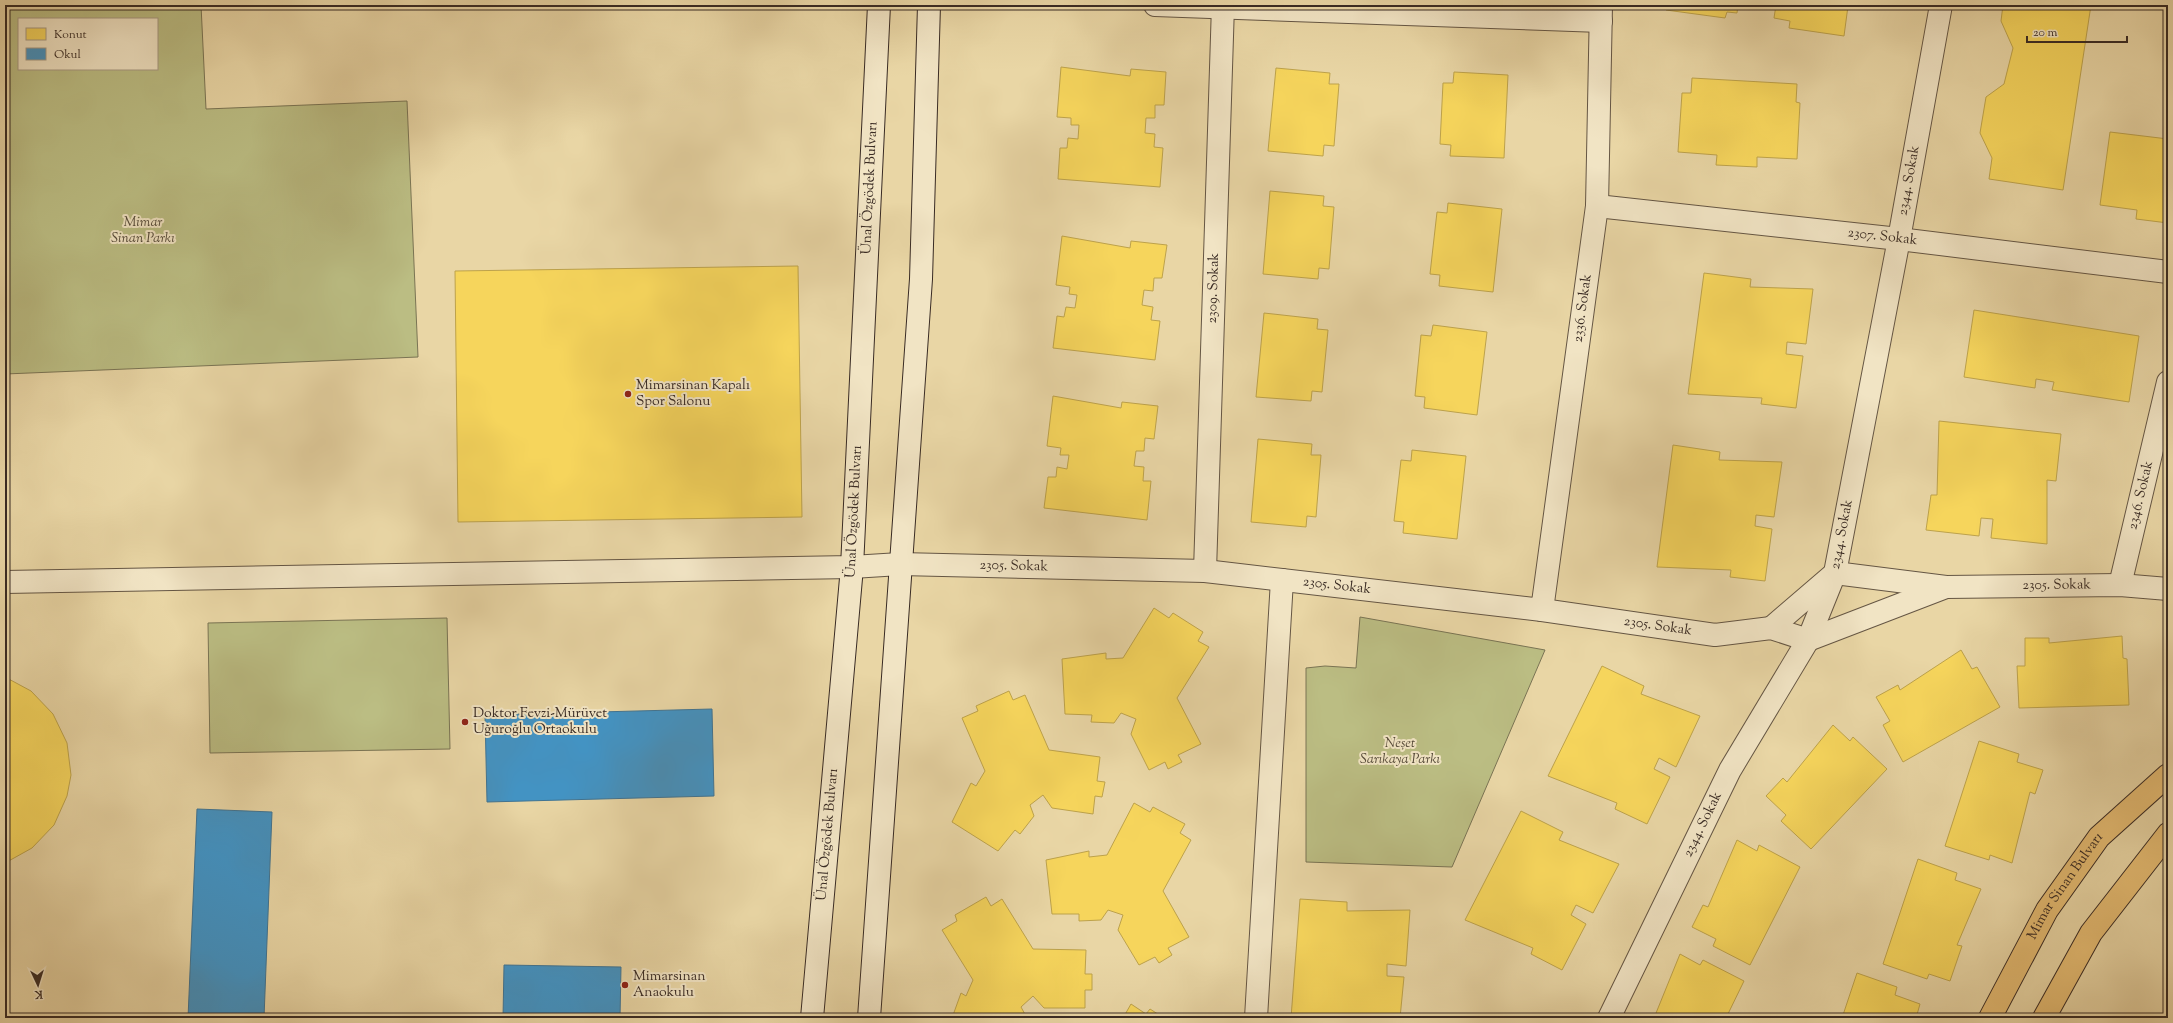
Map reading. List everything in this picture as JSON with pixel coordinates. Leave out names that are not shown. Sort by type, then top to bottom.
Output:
[{"type":"main road","name":"Mimar Sinan Bulvarı","points":[[1990,1018],[2047,910],[2099,837],[2168,775]]},
{"type":"main road","points":[[2044,1018],[2091,933],[2168,834]]},
{"type":"street","name":"Ünal Özgödek Bulvarı","points":[[812,1018],[852,567],[880,5]]},
{"type":"street","points":[[869,1018],[920,278],[929,5]]},
{"type":"street","points":[[1154,5],[1601,13]]},
{"type":"street","name":"2344. Sokak","points":[[1609,1018],[1730,770],[1808,640],[1835,573],[1899,239],[1941,5]]},
{"type":"street","name":"2309. Sokak","points":[[1205,571],[1223,6]]},
{"type":"street","name":"2336. Sokak","points":[[1542,610],[1597,206],[1601,13]]},
{"type":"street","name":"2307. Sokak","points":[[1597,206],[1899,239],[2168,272]]},
{"type":"street","name":"2346. Sokak","points":[[2120,585],[2168,382]]},
{"type":"street","name":"2305. Sokak","points":[[5,582],[852,567],[900,564],[1205,571],[1542,610],[1715,635],[1771,628],[1808,640],[1946,587]]},
{"type":"street","name":"2305. Sokak","points":[[1835,573],[1946,587],[2120,585],[2168,589]]},
{"type":"street","points":[[1771,628],[1835,573]]},
{"type":"street","points":[[1256,1018],[1282,580]]},
{"type":"green space","name":"Mimar Sinan Parkı","points":[[5,5],[201,5],[206,109],[407,101],[418,357],[5,374]]},
{"type":"green space","name":"Neşet Sarıkaya Parkı","points":[[1360,617],[1545,650],[1452,867],[1306,862],[1306,668],[1325,666],[1356,668]]},
{"type":"green space","points":[[447,618],[450,749],[210,753],[208,623]]},
{"type":"building: Konut","points":[[1667,5],[1738,5],[1737,13],[1727,12],[1725,18],[1666,10]]},
{"type":"building: Konut","points":[[1776,5],[1855,5],[1855,7],[1848,6],[1844,36],[1789,28],[1790,21],[1774,18]]},
{"type":"building: Konut","points":[[2003,5],[2091,5],[2063,190],[1989,179],[1992,158],[1980,133],[1986,97],[2004,84],[2013,48],[2001,21]]},
{"type":"building: Konut","points":[[1061,67],[1130,76],[1131,69],[1166,72],[1164,105],[1155,105],[1155,118],[1146,118],[1145,133],[1155,134],[1154,147],[1163,148],[1160,187],[1058,179],[1060,148],[1067,148],[1068,138],[1078,139],[1079,125],[1071,125],[1071,118],[1057,117]]},
{"type":"building: Konut","points":[[1276,68],[1330,73],[1329,84],[1339,84],[1334,146],[1324,145],[1323,156],[1268,151]]},
{"type":"building: Konut","points":[[1454,72],[1508,75],[1504,158],[1450,156],[1451,145],[1440,144],[1443,83],[1453,83]]},
{"type":"building: Konut","points":[[1692,78],[1797,84],[1796,102],[1800,103],[1797,159],[1757,157],[1757,167],[1716,165],[1717,155],[1678,152],[1682,93],[1691,93]]},
{"type":"building: Konut","points":[[2110,132],[2168,139],[2168,223],[2136,219],[2137,210],[2100,205]]},
{"type":"building: Konut","points":[[1270,191],[1324,196],[1323,206],[1334,207],[1329,269],[1319,268],[1318,279],[1263,274]]},
{"type":"building: Konut","points":[[1448,203],[1502,209],[1493,292],[1439,286],[1440,275],[1430,274],[1437,212],[1447,213]]},
{"type":"building: Konut","points":[[1062,236],[1130,248],[1131,241],[1167,245],[1162,278],[1154,278],[1153,291],[1144,290],[1142,305],[1153,307],[1151,320],[1160,321],[1155,360],[1053,348],[1057,316],[1064,317],[1066,307],[1075,308],[1077,295],[1069,294],[1070,287],[1056,285]]},
{"type":"building: Konut","name":"Mimarsinan Kapalı Spor Salonu","points":[[798,266],[802,517],[458,522],[455,271]]},
{"type":"building: Konut","points":[[1704,273],[1751,279],[1750,287],[1813,289],[1806,344],[1787,342],[1786,354],[1803,356],[1796,408],[1761,404],[1762,398],[1688,394]]},
{"type":"building: Konut","points":[[1974,310],[2139,336],[2129,402],[2052,390],[2054,382],[2036,379],[2035,388],[1964,377]]},
{"type":"building: Konut","points":[[1264,313],[1318,319],[1317,329],[1328,330],[1322,392],[1312,391],[1311,401],[1256,397]]},
{"type":"building: Konut","points":[[1433,325],[1487,332],[1477,415],[1424,408],[1425,397],[1415,396],[1421,335],[1431,336]]},
{"type":"building: Konut","points":[[1053,396],[1121,408],[1122,402],[1158,406],[1154,439],[1145,438],[1144,451],[1136,451],[1134,466],[1144,467],[1143,481],[1151,481],[1147,520],[1044,508],[1048,477],[1056,477],[1057,467],[1067,469],[1069,455],[1060,455],[1061,448],[1047,446]]},
{"type":"building: Konut","points":[[1939,421],[2061,434],[2056,481],[2047,480],[2047,544],[1991,538],[1993,519],[1981,518],[1979,536],[1926,530],[1931,495],[1937,495]]},
{"type":"building: Konut","points":[[1258,439],[1312,444],[1311,455],[1321,455],[1316,517],[1307,516],[1306,527],[1251,522]]},
{"type":"building: Konut","points":[[1673,445],[1720,452],[1719,460],[1782,462],[1774,517],[1756,515],[1755,526],[1772,529],[1765,581],[1730,577],[1731,570],[1657,567]]},
{"type":"building: Konut","points":[[1412,450],[1466,456],[1457,539],[1403,533],[1404,522],[1394,521],[1401,460],[1411,461]]},
{"type":"building: Konut","points":[[1154,608],[1169,618],[1173,613],[1203,632],[1198,641],[1209,647],[1177,698],[1201,744],[1178,755],[1182,762],[1168,769],[1165,762],[1149,770],[1131,734],[1136,719],[1121,713],[1114,723],[1091,722],[1092,715],[1065,714],[1062,659],[1106,653],[1106,659],[1123,658]]},
{"type":"building: Konut","points":[[2122,636],[2123,658],[2127,659],[2129,705],[2019,708],[2017,666],[2025,666],[2025,638],[2049,638],[2049,643]]},
{"type":"building: Konut","points":[[1961,650],[1972,669],[1977,667],[2000,707],[1903,762],[1883,725],[1890,721],[1876,697],[1898,685],[1900,690]]},
{"type":"building: Konut","points":[[1602,666],[1644,686],[1641,694],[1700,716],[1676,767],[1659,758],[1654,769],[1670,777],[1647,824],[1615,809],[1617,803],[1548,776]]},
{"type":"building: Konut","points":[[5,677],[31,691],[53,714],[67,743],[71,775],[67,796],[54,825],[32,848],[5,863]]},
{"type":"building: Konut","points":[[1009,691],[1013,700],[1025,695],[1049,750],[1100,757],[1097,781],[1105,782],[1102,797],[1095,796],[1093,814],[1052,808],[1043,795],[1030,805],[1034,816],[1020,834],[1015,830],[998,851],[952,822],[971,783],[976,786],[985,771],[962,718],[978,711],[976,706]]},
{"type":"building: Konut","points":[[1833,725],[1850,741],[1853,737],[1887,769],[1811,849],[1781,821],[1786,815],[1766,796],[1783,778],[1787,782]]},
{"type":"building: Konut","points":[[1979,741],[2019,754],[2017,762],[2043,770],[2035,794],[2030,792],[2012,863],[1990,855],[1989,860],[1945,846]]},
{"type":"building: Konut","points":[[1134,803],[1150,812],[1153,807],[1185,824],[1180,833],[1191,840],[1163,891],[1189,937],[1168,948],[1172,955],[1159,963],[1155,957],[1139,965],[1118,930],[1123,915],[1108,910],[1101,920],[1079,921],[1079,914],[1052,914],[1046,860],[1089,851],[1089,857],[1107,855]]},
{"type":"building: Konut","points":[[1521,811],[1563,832],[1559,840],[1619,864],[1593,913],[1576,905],[1571,915],[1586,924],[1562,970],[1531,954],[1533,948],[1465,920]]},
{"type":"building: Konut","points":[[1737,840],[1757,851],[1759,845],[1800,867],[1750,965],[1713,946],[1716,939],[1692,927],[1703,905],[1708,907]]},
{"type":"building: Konut","points":[[1918,859],[1957,873],[1955,880],[1981,889],[1957,945],[1962,946],[1950,981],[1929,974],[1927,979],[1883,964]]},
{"type":"building: Konut","points":[[986,897],[991,906],[1002,899],[1033,949],[1086,950],[1085,974],[1092,974],[1092,990],[1085,990],[1085,1008],[1044,1008],[1033,996],[1021,1007],[1027,1018],[952,1018],[961,993],[966,996],[973,980],[942,930],[957,921],[955,915]]},
{"type":"building: Konut","points":[[1300,899],[1347,902],[1347,911],[1410,910],[1406,966],[1387,964],[1387,976],[1404,977],[1400,1018],[1291,1018]]},
{"type":"building: Konut","points":[[1680,954],[1700,965],[1703,960],[1744,981],[1726,1018],[1654,1018]]},
{"type":"building: Konut","points":[[1857,973],[1897,987],[1895,995],[1920,1004],[1916,1018],[1842,1018]]},
{"type":"building: Konut","points":[[1131,1004],[1146,1014],[1150,1009],[1164,1018],[1123,1018]]},
{"type":"building: Okul","points":[[712,709],[714,796],[487,802],[485,715]]},
{"type":"building: Okul","points":[[197,809],[272,812],[264,1018],[188,1018]]},
{"type":"building: Okul","points":[[504,965],[621,967],[620,1018],[503,1018]]},
{"type":"place","name":"Mimarsinan Kapalı Spor Salonu","points":[[628,394]]},
{"type":"place","name":"Doktor Fevzi-Mürüvet Uğuroğlu Ortaokulu","points":[[465,722]]},
{"type":"place","name":"Mimarsinan Anaokulu","points":[[625,985]]}]
